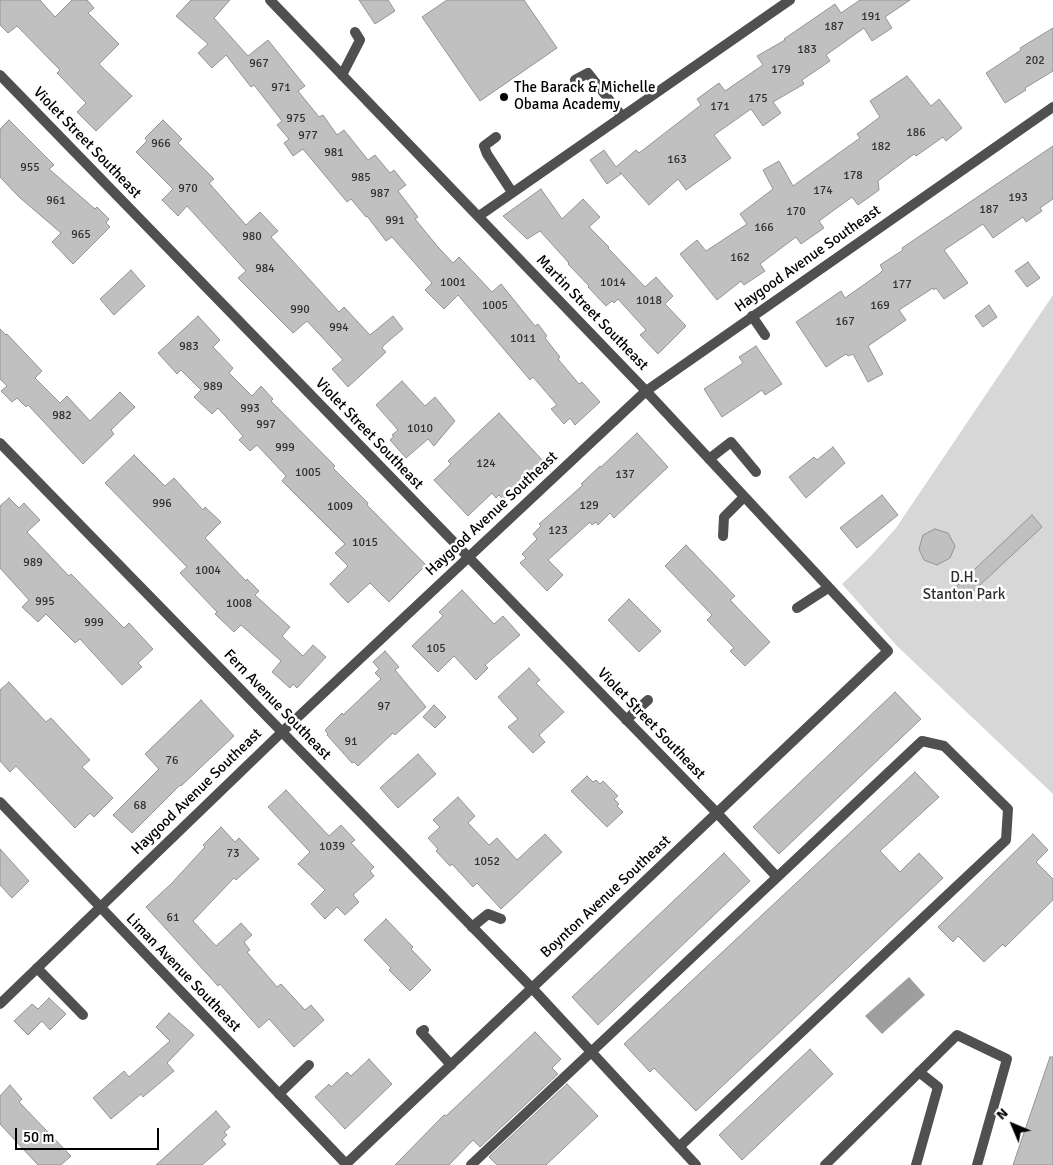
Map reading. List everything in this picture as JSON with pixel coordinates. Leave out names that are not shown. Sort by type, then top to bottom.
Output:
[{"type":"street","name":"Martin Street Southeast","points":[[270,0],[646,391],[888,652]]},
{"type":"street","points":[[479,216],[790,0]]},
{"type":"street","points":[[342,75],[360,40],[355,32]]},
{"type":"street","points":[[575,80],[588,73],[622,116]]},
{"type":"street","name":"Violet Street Southeast","points":[[0,75],[777,877]]},
{"type":"street","name":"Haygood Avenue Southeast","points":[[0,1004],[282,731],[646,391],[1053,106]]},
{"type":"street","points":[[496,137],[484,146],[487,154],[512,192]]},
{"type":"street","points":[[752,316],[764,335]]},
{"type":"street","points":[[709,458],[731,442],[756,472]]},
{"type":"street","name":"Fern Avenue Southeast","points":[[0,443],[532,988],[696,1165]]},
{"type":"street","points":[[723,536],[724,516],[744,496]]},
{"type":"street","points":[[797,608],[828,588]]},
{"type":"street","name":"Boynton Avenue Southeast","points":[[346,1165],[888,652]]},
{"type":"street","points":[[626,720],[648,700]]},
{"type":"street","points":[[471,1165],[922,741],[944,746],[1008,809],[1006,840],[679,1147]]},
{"type":"street","name":"Liman Avenue Southeast","points":[[0,802],[346,1165]]},
{"type":"street","points":[[472,927],[488,914],[501,919]]},
{"type":"street","points":[[37,968],[83,1014]]},
{"type":"street","points":[[424,1030],[421,1032],[451,1065]]},
{"type":"street","points":[[825,1165],[956,1034],[1007,1059],[977,1165]]},
{"type":"street","points":[[279,1094],[309,1065]]},
{"type":"street","points":[[916,1165],[938,1087],[919,1072]]},
{"type":"green space","name":"D.H. Stanton Park","points":[[1053,295],[1053,794],[897,646],[842,584],[896,528]]},
{"type":"shaded area","points":[[909,977],[925,995],[882,1034],[865,1016]]},
{"type":"building","points":[[0,0],[40,0],[55,17],[72,0],[87,0],[94,8],[88,13],[119,44],[99,64],[132,96],[96,131],[77,112],[86,103],[57,73],[60,70],[17,26],[8,33],[0,25]]},
{"type":"building","points":[[191,0],[230,0],[214,18],[248,56],[268,40],[305,86],[298,91],[319,117],[323,115],[337,135],[344,130],[368,160],[375,155],[390,173],[394,170],[406,185],[398,191],[418,217],[415,219],[438,247],[453,263],[459,257],[492,292],[501,284],[535,326],[538,324],[547,336],[545,338],[560,357],[558,359],[579,384],[582,382],[600,402],[575,425],[570,418],[564,424],[551,409],[557,405],[533,377],[530,380],[458,295],[444,309],[425,290],[432,283],[392,237],[386,241],[351,199],[347,202],[303,149],[293,156],[284,143],[289,139],[277,125],[282,121],[254,85],[251,87],[226,55],[212,68],[198,53],[208,44],[176,16]]},
{"type":"building","points":[[359,0],[388,0],[395,11],[375,24]]},
{"type":"building","points":[[447,0],[524,0],[557,48],[480,101],[422,17]]},
{"type":"building","points":[[860,0],[910,0],[885,17],[892,28],[872,41],[864,28],[826,55],[830,61],[802,80],[804,84],[773,102],[781,113],[763,126],[751,109],[714,135],[731,158],[686,190],[678,179],[649,205],[620,172],[621,174],[607,184],[590,160],[604,150],[616,167],[636,150],[639,153],[701,105],[697,99],[719,83],[725,91],[763,65],[757,56],[785,40],[835,4],[841,13]]},
{"type":"building","points":[[1053,28],[1053,71],[1005,103],[986,73],[1021,50],[1020,48]]},
{"type":"building","points":[[907,76],[931,106],[939,99],[962,128],[946,141],[943,137],[916,156],[914,154],[878,181],[879,190],[858,205],[852,197],[819,221],[824,228],[801,244],[796,237],[760,264],[765,271],[744,285],[741,281],[717,300],[680,254],[697,240],[706,251],[747,224],[740,214],[773,189],[763,170],[779,161],[793,186],[860,138],[857,134],[880,117],[870,101]]},
{"type":"building","points":[[9,120],[54,165],[49,169],[95,209],[97,207],[109,219],[106,223],[110,227],[73,264],[52,242],[61,233],[19,197],[0,177],[0,129]]},
{"type":"building","points":[[163,120],[182,139],[178,143],[214,179],[209,183],[246,225],[260,212],[278,231],[271,237],[339,312],[344,307],[370,335],[393,316],[403,329],[384,345],[382,348],[386,352],[348,387],[332,369],[343,360],[307,321],[293,333],[238,278],[246,271],[187,206],[178,216],[162,200],[173,189],[136,152],[147,141],[145,138]]},
{"type":"building","points":[[1053,146],[1053,199],[1040,208],[1042,211],[1026,222],[1023,217],[993,238],[983,224],[944,250],[968,283],[944,299],[936,288],[934,290],[933,288],[899,310],[906,320],[868,346],[883,374],[868,382],[853,354],[848,356],[846,354],[826,367],[796,322],[841,291],[845,298],[879,274],[883,270],[880,265],[903,250],[902,248]]},
{"type":"building","points":[[541,189],[562,219],[583,199],[600,217],[589,227],[608,248],[645,287],[656,277],[673,296],[665,304],[686,326],[658,354],[640,335],[646,330],[618,299],[606,306],[540,231],[527,239],[503,216]]},
{"type":"building","points":[[1028,262],[1040,278],[1027,287],[1015,271]]},
{"type":"building","points":[[131,270],[145,286],[114,315],[100,299]]},
{"type":"building","points":[[989,305],[997,317],[983,327],[975,316]]},
{"type":"building","points":[[198,316],[220,340],[213,347],[233,368],[229,373],[252,396],[261,386],[273,399],[271,401],[335,466],[333,468],[368,503],[367,505],[426,565],[389,602],[370,583],[348,603],[330,584],[348,566],[335,553],[345,544],[282,481],[286,476],[257,445],[250,451],[239,440],[243,436],[218,408],[212,414],[194,397],[201,390],[181,370],[177,374],[158,353]]},
{"type":"building","points":[[0,329],[42,371],[35,378],[60,403],[67,396],[90,421],[120,392],[135,407],[111,430],[114,434],[83,464],[28,405],[26,407],[17,398],[12,402],[1,391],[7,386],[0,379]]},
{"type":"building","points":[[756,346],[782,384],[765,395],[762,390],[722,417],[704,389],[743,363],[739,357]]},
{"type":"building","points":[[402,381],[425,406],[435,397],[455,421],[434,446],[428,439],[406,458],[390,440],[394,436],[392,435],[398,430],[376,405]]},
{"type":"building","points":[[499,413],[544,462],[503,499],[499,495],[496,498],[492,493],[468,516],[434,480],[451,464],[448,461]]},
{"type":"building","points":[[637,433],[668,467],[614,518],[610,513],[598,525],[596,522],[592,525],[590,522],[548,560],[563,575],[547,591],[520,563],[526,558],[522,554],[537,539],[533,534],[541,526],[539,524]]},
{"type":"building","points":[[833,447],[845,463],[806,498],[789,477],[814,457],[817,460]]},
{"type":"building","points":[[134,455],[165,486],[174,478],[203,510],[205,507],[221,522],[205,538],[246,581],[247,579],[259,591],[255,595],[290,627],[282,636],[303,656],[313,645],[326,657],[297,688],[293,684],[290,688],[272,672],[281,661],[241,625],[234,632],[215,614],[217,612],[180,573],[187,567],[105,483]]},
{"type":"building","points":[[882,495],[898,515],[857,548],[840,528]]},
{"type":"building","points":[[9,498],[19,508],[24,503],[40,520],[27,532],[69,576],[71,574],[124,628],[129,623],[153,649],[138,663],[142,667],[122,685],[80,639],[75,643],[46,614],[38,622],[22,607],[29,600],[0,568],[0,506]]},
{"type":"building","points":[[1032,515],[1042,527],[965,599],[955,588]]},
{"type":"building","points":[[935,529],[948,533],[955,546],[950,558],[937,565],[924,560],[919,549],[923,535]]},
{"type":"building","points":[[686,545],[735,596],[730,600],[770,642],[745,666],[730,651],[734,648],[707,620],[712,615],[665,566]]},
{"type":"building","points":[[462,590],[494,624],[503,616],[520,635],[485,665],[488,668],[476,680],[454,656],[438,672],[412,646],[443,616],[439,612]]},
{"type":"building","points":[[629,599],[661,631],[639,652],[608,620]]},
{"type":"building","points":[[385,651],[399,667],[395,670],[426,707],[395,735],[393,733],[358,766],[354,762],[352,763],[327,735],[325,730],[381,679],[375,673],[379,669],[373,662]]},
{"type":"building","points":[[529,668],[540,680],[536,683],[564,712],[539,735],[545,742],[533,753],[508,727],[518,719],[498,697]]},
{"type":"building","points":[[9,682],[46,722],[51,718],[90,760],[82,767],[113,798],[94,817],[90,813],[75,828],[16,766],[10,772],[0,761],[0,690]]},
{"type":"building","points":[[895,692],[921,719],[779,854],[753,827]]},
{"type":"building","points":[[201,700],[234,736],[180,785],[132,833],[113,815],[159,769],[145,754]]},
{"type":"building","points":[[434,705],[446,717],[435,728],[423,717]]},
{"type":"building","points":[[418,754],[436,774],[398,808],[380,788]]},
{"type":"building","points":[[915,772],[939,797],[880,851],[900,872],[919,853],[943,878],[696,1111],[654,1068],[650,1072],[624,1044]]},
{"type":"building","points":[[587,776],[593,782],[596,780],[600,784],[603,781],[618,796],[614,799],[619,804],[617,806],[623,812],[607,827],[571,791]]},
{"type":"building","points":[[286,790],[329,836],[341,825],[355,840],[351,843],[374,867],[370,871],[374,876],[353,895],[359,902],[345,915],[337,907],[325,919],[311,904],[325,890],[298,864],[310,852],[268,807]]},
{"type":"building","points":[[458,797],[475,816],[468,823],[489,845],[497,838],[517,860],[545,834],[562,852],[501,909],[477,883],[473,887],[452,864],[450,866],[436,851],[438,849],[428,838],[440,827],[433,820]]},
{"type":"building","points":[[221,827],[235,842],[239,838],[259,859],[236,880],[234,878],[193,921],[216,946],[241,923],[252,935],[244,942],[250,950],[247,952],[277,987],[281,984],[305,1010],[311,1005],[324,1020],[294,1047],[269,1019],[259,1028],[220,984],[218,986],[146,907],[171,884],[205,847],[203,845]]},
{"type":"building","points":[[1033,834],[1048,850],[1036,862],[1053,879],[1053,900],[1005,947],[1003,944],[984,962],[958,936],[953,942],[938,927]]},
{"type":"building","points":[[0,849],[29,881],[12,898],[0,885]]},
{"type":"building","points":[[724,853],[750,881],[598,1025],[572,997]]},
{"type":"building","points":[[386,919],[413,947],[411,949],[431,970],[410,991],[389,970],[391,968],[364,940]]},
{"type":"building","points":[[49,998],[66,1014],[50,1030],[42,1021],[28,1035],[14,1021],[32,1004],[38,1009]]},
{"type":"building","points":[[169,1013],[194,1035],[167,1063],[174,1071],[143,1097],[141,1094],[111,1119],[93,1098],[124,1071],[129,1077],[170,1041],[156,1027]]},
{"type":"building","points":[[535,1032],[561,1059],[552,1068],[558,1074],[480,1147],[473,1140],[449,1165],[395,1165],[444,1115],[446,1116]]},
{"type":"building","points":[[810,1049],[833,1074],[742,1160],[719,1135]]},
{"type":"building","points":[[1050,1057],[1053,1057],[1053,1165],[1013,1165]]},
{"type":"building","points":[[369,1059],[392,1084],[345,1129],[315,1097],[329,1084],[331,1087],[347,1072],[351,1076]]},
{"type":"building","points":[[567,1084],[598,1116],[546,1165],[497,1165],[489,1157]]},
{"type":"building","points":[[10,1085],[22,1099],[19,1102],[71,1156],[61,1165],[38,1165],[0,1124],[0,1096]]},
{"type":"building","points":[[216,1111],[230,1127],[224,1132],[227,1135],[222,1140],[226,1144],[202,1165],[156,1165]]},
{"type":"place","name":"The Barack & Michelle Obama Academy","points":[[504,97]]}]
